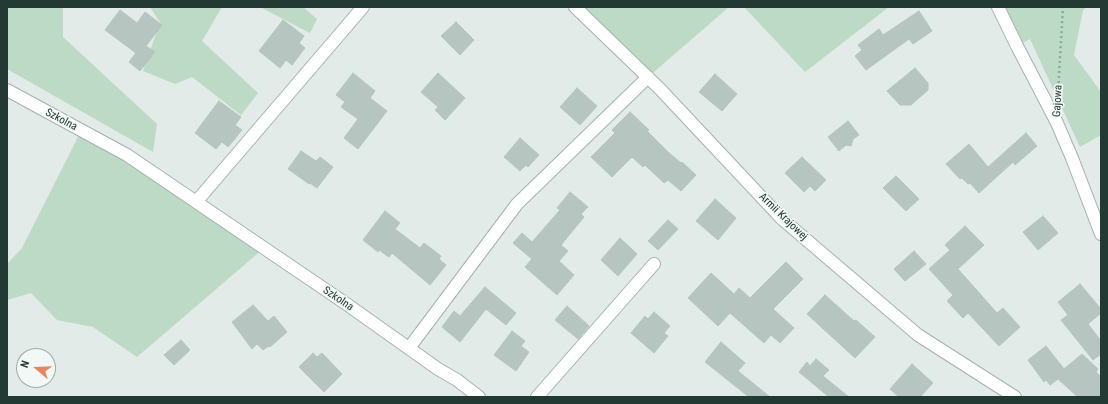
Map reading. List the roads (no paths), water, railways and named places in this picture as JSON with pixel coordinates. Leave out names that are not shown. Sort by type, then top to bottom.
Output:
[{"type":"street","points":[[196,202],[363,7]]},
{"type":"street","name":"Armii Krajowej","points":[[575,7],[648,77],[782,219],[918,335],[1015,397]]},
{"type":"street","name":"Gajowa","points":[[998,7],[1057,123],[1101,234]]},
{"type":"street","points":[[409,348],[517,204],[648,77]]},
{"type":"street","name":"Szkolna","points":[[7,90],[127,155],[345,303],[457,380],[479,397]]},
{"type":"street","points":[[537,397],[654,264]]}]
